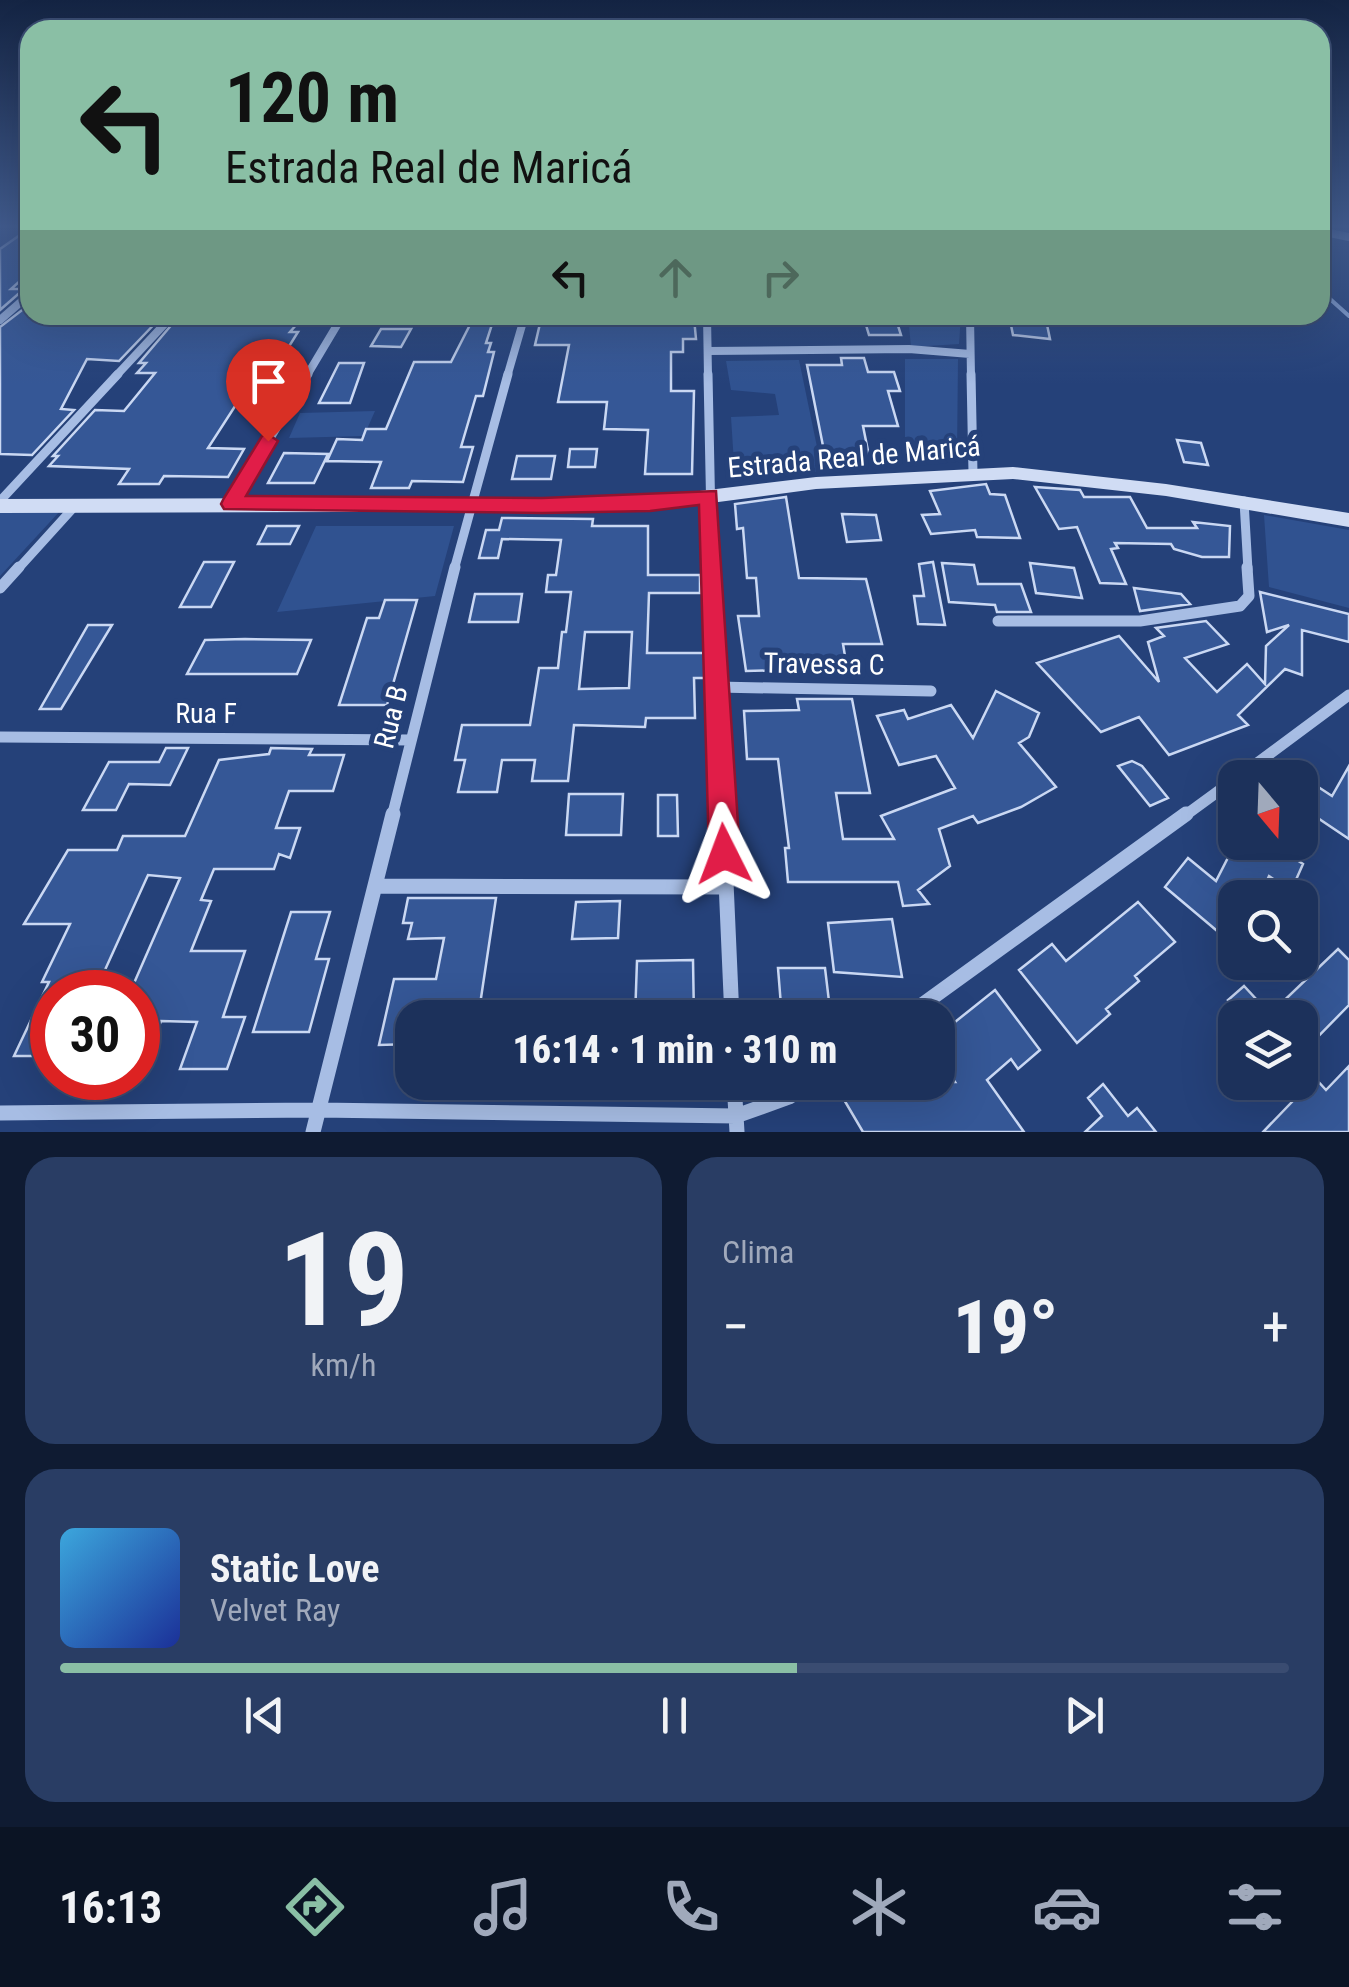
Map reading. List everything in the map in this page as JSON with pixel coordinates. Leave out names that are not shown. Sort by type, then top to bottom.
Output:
[{"type":"main road","name":"Estrada Real de Maricá","points":[[0,503],[650,504],[816,483],[973,473],[1052,476],[1349,520]]},
{"type":"street","points":[[0,320],[20,303]]},
{"type":"street","points":[[0,503],[164,325]]},
{"type":"street","points":[[232,504],[337,325]]},
{"type":"street","name":"Rua B","points":[[313,1132],[470,506],[522,325]]},
{"type":"street","points":[[707,325],[709,496],[731,1000]]},
{"type":"street","points":[[970,325],[973,473]]},
{"type":"street","points":[[708,351],[909,349],[970,354]]},
{"type":"street","points":[[998,620],[1140,621],[1240,606],[1249,596],[1244,502]]},
{"type":"street","points":[[0,588],[76,505]]},
{"type":"street","name":"Travessa C","points":[[717,687],[931,691]]},
{"type":"street","points":[[1261,760],[1349,695]]},
{"type":"street","name":"Rua F","points":[[0,736],[412,740]]},
{"type":"street","points":[[929,1000],[1218,791]]},
{"type":"street","points":[[375,886],[726,887]]},
{"type":"street","points":[[0,1114],[319,1110],[736,1124],[783,1100]]},
{"type":"shaded area","points":[[909,325],[960,325],[959,344],[911,347]]},
{"type":"shaded area","points":[[905,359],[958,359],[957,455],[905,459]]},
{"type":"shaded area","points":[[799,360],[822,471],[735,479],[731,417],[779,415],[775,394],[731,390],[726,361]]},
{"type":"shaded area","points":[[375,411],[364,436],[289,438],[300,413]]},
{"type":"shaded area","points":[[0,509],[61,510],[0,576]]},
{"type":"shaded area","points":[[1264,515],[1349,530],[1349,608],[1269,587]]},
{"type":"shaded area","points":[[316,526],[454,526],[435,596],[277,612]]},
{"type":"building","points":[[0,278],[20,278],[11,289],[20,289],[20,292],[0,310]]},
{"type":"building","points":[[20,312],[20,325],[153,325],[119,361],[87,359],[61,409],[74,410],[32,455],[0,454],[0,327]]},
{"type":"building","points":[[171,325],[296,325],[290,332],[298,332],[278,364],[286,364],[266,400],[239,400],[208,448],[244,449],[228,477],[164,476],[159,484],[119,484],[129,469],[49,466],[58,456],[53,456],[95,410],[124,411],[155,373],[137,373],[146,363],[139,363]]},
{"type":"building","points":[[470,325],[492,325],[486,343],[491,343],[488,352],[494,352],[483,396],[476,396],[461,447],[473,447],[463,482],[412,481],[409,488],[371,488],[381,462],[327,461],[337,439],[362,440],[366,429],[386,429],[414,362],[451,362]]},
{"type":"building","points":[[540,325],[695,325],[696,339],[683,339],[683,352],[671,352],[671,391],[694,391],[692,474],[645,474],[648,430],[604,429],[607,402],[558,402],[569,345],[535,345]]},
{"type":"building","points":[[866,325],[898,325],[901,335],[869,335]]},
{"type":"building","points":[[1011,325],[1047,325],[1050,339],[1013,335]]},
{"type":"building","points":[[381,329],[411,329],[401,347],[371,346]]},
{"type":"building","points":[[841,358],[864,358],[868,372],[894,372],[900,391],[888,391],[898,426],[863,426],[869,456],[825,456],[807,365],[842,365]]},
{"type":"building","points":[[339,363],[364,363],[350,403],[319,403]]},
{"type":"building","points":[[1177,440],[1201,443],[1208,465],[1184,462]]},
{"type":"building","points":[[570,449],[597,449],[595,467],[568,467]]},
{"type":"building","points":[[284,453],[328,454],[314,483],[268,483]]},
{"type":"building","points":[[517,456],[555,456],[551,479],[512,479]]},
{"type":"building","points":[[986,484],[990,494],[1005,495],[1020,538],[977,537],[975,530],[931,534],[922,515],[940,514],[930,491]]},
{"type":"building","points":[[1035,487],[1080,490],[1084,497],[1130,497],[1147,528],[1197,528],[1193,522],[1230,526],[1229,557],[1202,557],[1174,549],[1171,544],[1115,543],[1118,548],[1111,549],[1126,584],[1100,583],[1077,527],[1059,529]]},
{"type":"building","points":[[786,497],[799,578],[866,579],[882,644],[843,644],[846,662],[789,662],[790,670],[746,671],[738,616],[759,616],[756,578],[747,578],[743,528],[737,529],[735,504]]},
{"type":"building","points":[[842,514],[876,515],[881,540],[847,542]]},
{"type":"building","points":[[502,518],[593,519],[592,526],[648,526],[648,575],[700,575],[700,593],[649,593],[647,653],[706,653],[707,678],[694,678],[695,718],[646,718],[645,727],[574,725],[568,781],[532,781],[535,760],[502,760],[497,792],[458,792],[465,760],[455,760],[462,725],[530,725],[539,668],[558,668],[562,632],[566,632],[571,592],[546,592],[548,575],[556,575],[561,540],[502,539],[498,558],[479,558],[486,530],[499,530]],"holes":[[[585,632],[632,632],[629,688],[579,689]]]},
{"type":"building","points":[[267,526],[299,526],[290,544],[258,544]]},
{"type":"building","points":[[204,562],[234,562],[211,607],[180,607]]},
{"type":"building","points":[[933,562],[945,625],[918,624],[914,596],[924,596],[919,564]]},
{"type":"building","points":[[942,563],[974,565],[978,584],[1021,584],[1031,612],[997,612],[995,605],[949,602]]},
{"type":"building","points":[[1030,563],[1074,568],[1082,598],[1036,593]]},
{"type":"building","points":[[1134,588],[1181,594],[1190,604],[1140,611]]},
{"type":"building","points":[[1260,592],[1349,614],[1349,642],[1302,630],[1302,675],[1285,669],[1238,715],[1248,725],[1169,755],[1139,717],[1101,732],[1037,663],[1119,636],[1159,682],[1148,642],[1164,636],[1156,628],[1206,621],[1228,644],[1185,658],[1217,692],[1247,664],[1265,684],[1266,646],[1289,625],[1267,632]]},
{"type":"building","points":[[475,594],[522,594],[518,622],[469,622]]},
{"type":"building","points":[[385,600],[417,600],[387,705],[339,705],[367,618],[379,618]]},
{"type":"building","points":[[88,625],[112,625],[61,709],[40,709]]},
{"type":"building","points":[[205,640],[311,640],[297,674],[187,674]]},
{"type":"building","points":[[996,691],[1039,713],[1029,737],[1019,743],[1056,787],[1021,807],[978,823],[973,816],[939,829],[950,866],[918,890],[929,904],[903,906],[898,882],[788,882],[785,848],[789,848],[778,759],[747,759],[744,711],[799,710],[797,699],[852,699],[870,793],[836,793],[843,839],[894,839],[881,816],[955,788],[936,756],[899,765],[877,716],[904,710],[908,719],[951,705],[973,738]]},
{"type":"building","points":[[166,748],[188,748],[170,785],[129,784],[116,810],[83,810],[109,762],[159,762]]},
{"type":"building","points":[[271,748],[312,749],[309,755],[344,755],[333,791],[289,791],[276,828],[300,828],[290,858],[279,854],[274,869],[214,869],[201,900],[211,901],[191,951],[245,951],[223,1017],[245,1017],[227,1069],[180,1069],[197,1022],[160,1024],[160,970],[140,970],[180,878],[148,875],[105,970],[48,970],[70,924],[24,924],[68,850],[117,850],[123,836],[185,836],[219,760],[269,754]]},
{"type":"building","points":[[1132,761],[1142,766],[1168,798],[1150,806],[1118,766]]},
{"type":"building","points":[[1349,766],[1349,839],[1318,818],[1318,787],[1332,796]]},
{"type":"building","points":[[569,794],[623,794],[621,835],[566,835]]},
{"type":"building","points":[[658,795],[677,795],[678,836],[658,836]]},
{"type":"building","points":[[1188,858],[1216,881],[1227,860],[1297,860],[1303,864],[1296,880],[1275,880],[1269,876],[1267,880],[1218,880],[1218,932],[1165,887]]},
{"type":"building","points":[[408,898],[496,898],[481,1000],[395,1000],[395,1045],[379,1045],[394,979],[436,979],[444,938],[408,939],[412,923],[403,923]]},
{"type":"building","points":[[620,901],[618,938],[572,939],[576,902]]},
{"type":"building","points":[[1138,902],[1175,942],[1135,976],[1139,981],[1106,1009],[1110,1014],[1077,1043],[1019,970],[1052,944],[1066,961]]},
{"type":"building","points":[[291,912],[330,912],[316,959],[329,959],[309,1032],[253,1032]]},
{"type":"building","points":[[892,919],[902,977],[834,972],[828,923]]},
{"type":"building","points":[[1338,949],[1349,960],[1349,1005],[1318,1037],[1318,1000],[1285,1000],[1306,980],[1318,980],[1318,968]]},
{"type":"building","points":[[693,960],[694,1000],[636,1000],[637,961]]},
{"type":"building","points":[[778,968],[825,968],[829,1000],[781,1000]]},
{"type":"building","points":[[1244,986],[1257,1000],[1228,1000]]},
{"type":"building","points":[[995,990],[1040,1050],[1018,1069],[1011,1059],[987,1080],[1024,1132],[863,1132],[844,1100],[955,1100],[955,1022]]},
{"type":"building","points":[[30,1022],[30,1056],[14,1056]]},
{"type":"building","points":[[1349,1066],[1349,1132],[1263,1132],[1294,1100],[1318,1100],[1318,1081],[1326,1090]]},
{"type":"building","points":[[1103,1084],[1128,1116],[1137,1108],[1156,1132],[1085,1132],[1102,1116],[1088,1098]]},
{"type":"waterway","points":[[1330,299],[1349,316]]},
{"type":"route","points":[[268,441],[232,504],[542,506],[650,504],[709,496],[724,854]]}]
